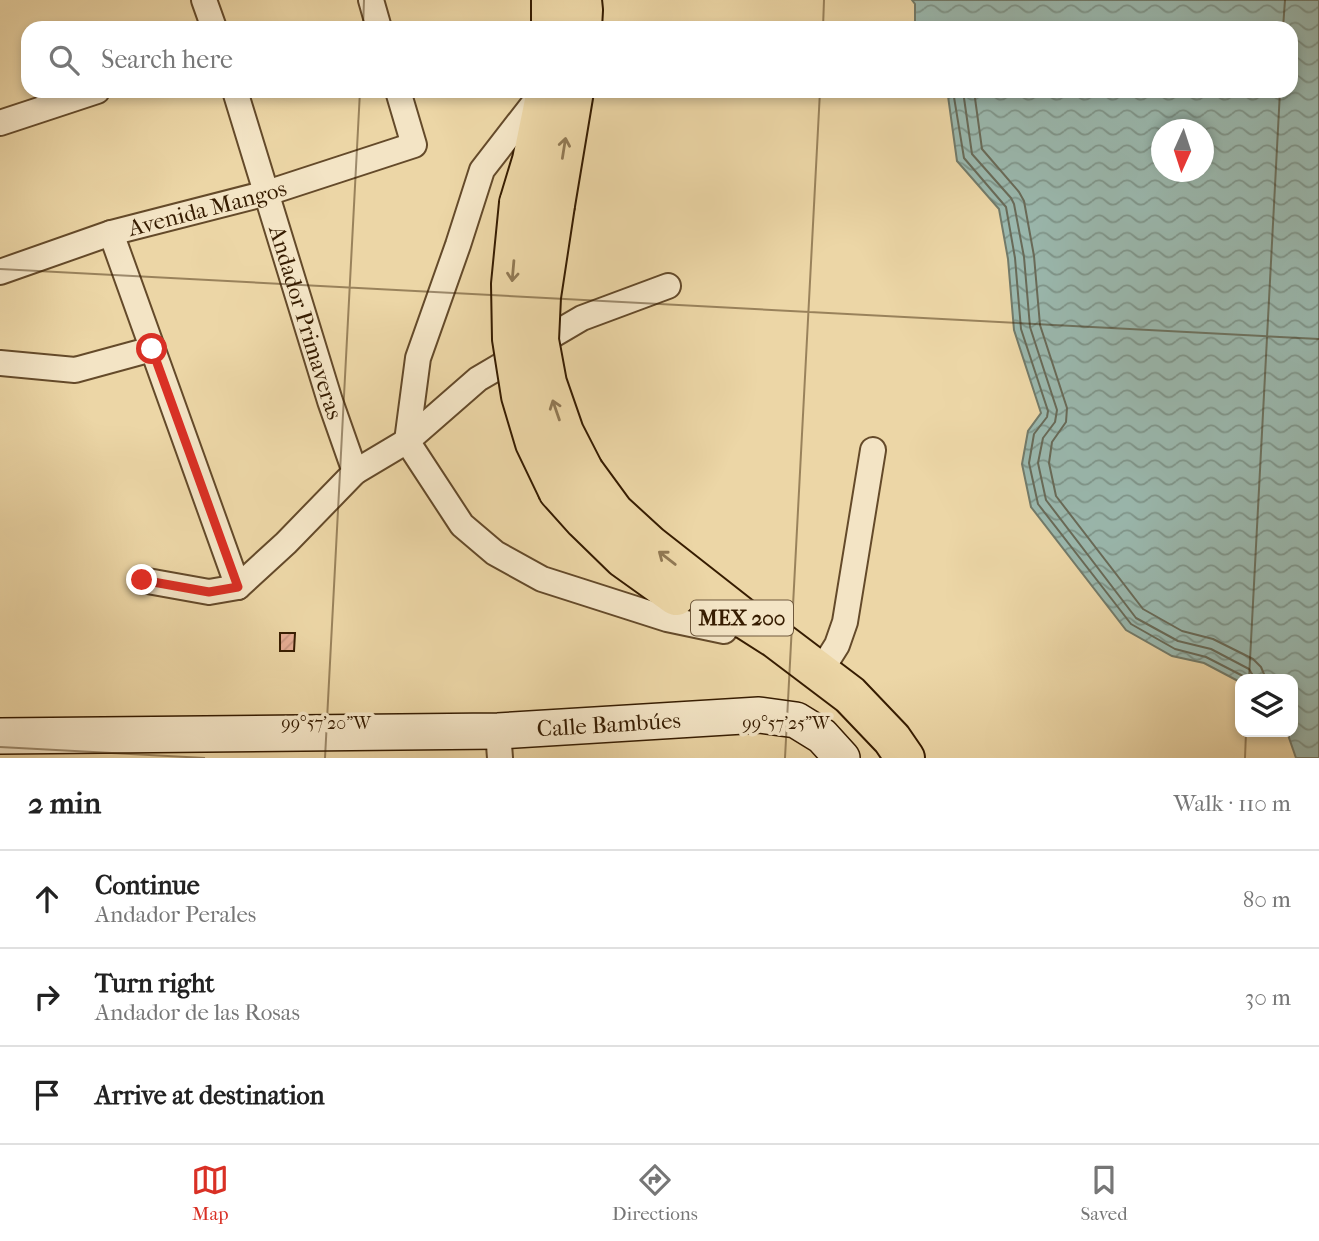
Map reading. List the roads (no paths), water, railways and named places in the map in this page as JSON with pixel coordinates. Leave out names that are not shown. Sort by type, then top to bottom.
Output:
[{"type":"main road","points":[[551,0],[551,21]]},
{"type":"main road","points":[[582,0],[582,21]]},
{"type":"main road","name":"MEX 200","points":[[537,204],[532,160],[544,98]]},
{"type":"main road","name":"MEX 200","points":[[572,98],[511,284],[512,339],[521,396],[535,443],[571,481],[623,558],[835,714],[878,758]]},
{"type":"main road","name":"MEX 200","points":[[571,481],[614,512],[650,545],[743,618],[776,639],[850,695],[892,739],[905,758]]},
{"type":"main road","name":"Calle Bambúes","points":[[0,736],[499,744],[759,715],[796,720],[822,736],[842,758]]},
{"type":"street","points":[[204,0],[212,21]]},
{"type":"street","points":[[371,0],[377,21]]},
{"type":"street","points":[[0,123],[76,98]]},
{"type":"street","name":"Andador Primaveras","points":[[237,98],[330,401],[355,472]]},
{"type":"street","name":"Avenida Mangos","points":[[0,272],[111,233],[267,193],[414,145],[400,98]]},
{"type":"street","points":[[539,98],[482,170],[418,358],[407,441],[462,525],[495,553],[542,579],[667,619],[724,631]]},
{"type":"street","points":[[111,233],[238,587]]},
{"type":"street","points":[[142,580],[209,592],[238,587],[286,543],[355,472],[407,441],[478,379],[582,318],[668,286]]},
{"type":"street","points":[[0,363],[75,370],[152,349]]},
{"type":"street","points":[[820,672],[837,645],[845,622],[873,450]]},
{"type":"water","points":[[912,0],[1319,0],[1319,758],[1296,758],[1289,737],[1298,737],[1298,674],[1235,674],[1235,679],[1204,663],[1172,656],[1126,630],[1031,507],[1022,464],[1028,431],[1041,413],[1014,330],[1008,259],[999,209],[957,161],[948,98],[1298,98],[1298,21],[915,21],[915,4]]}]
